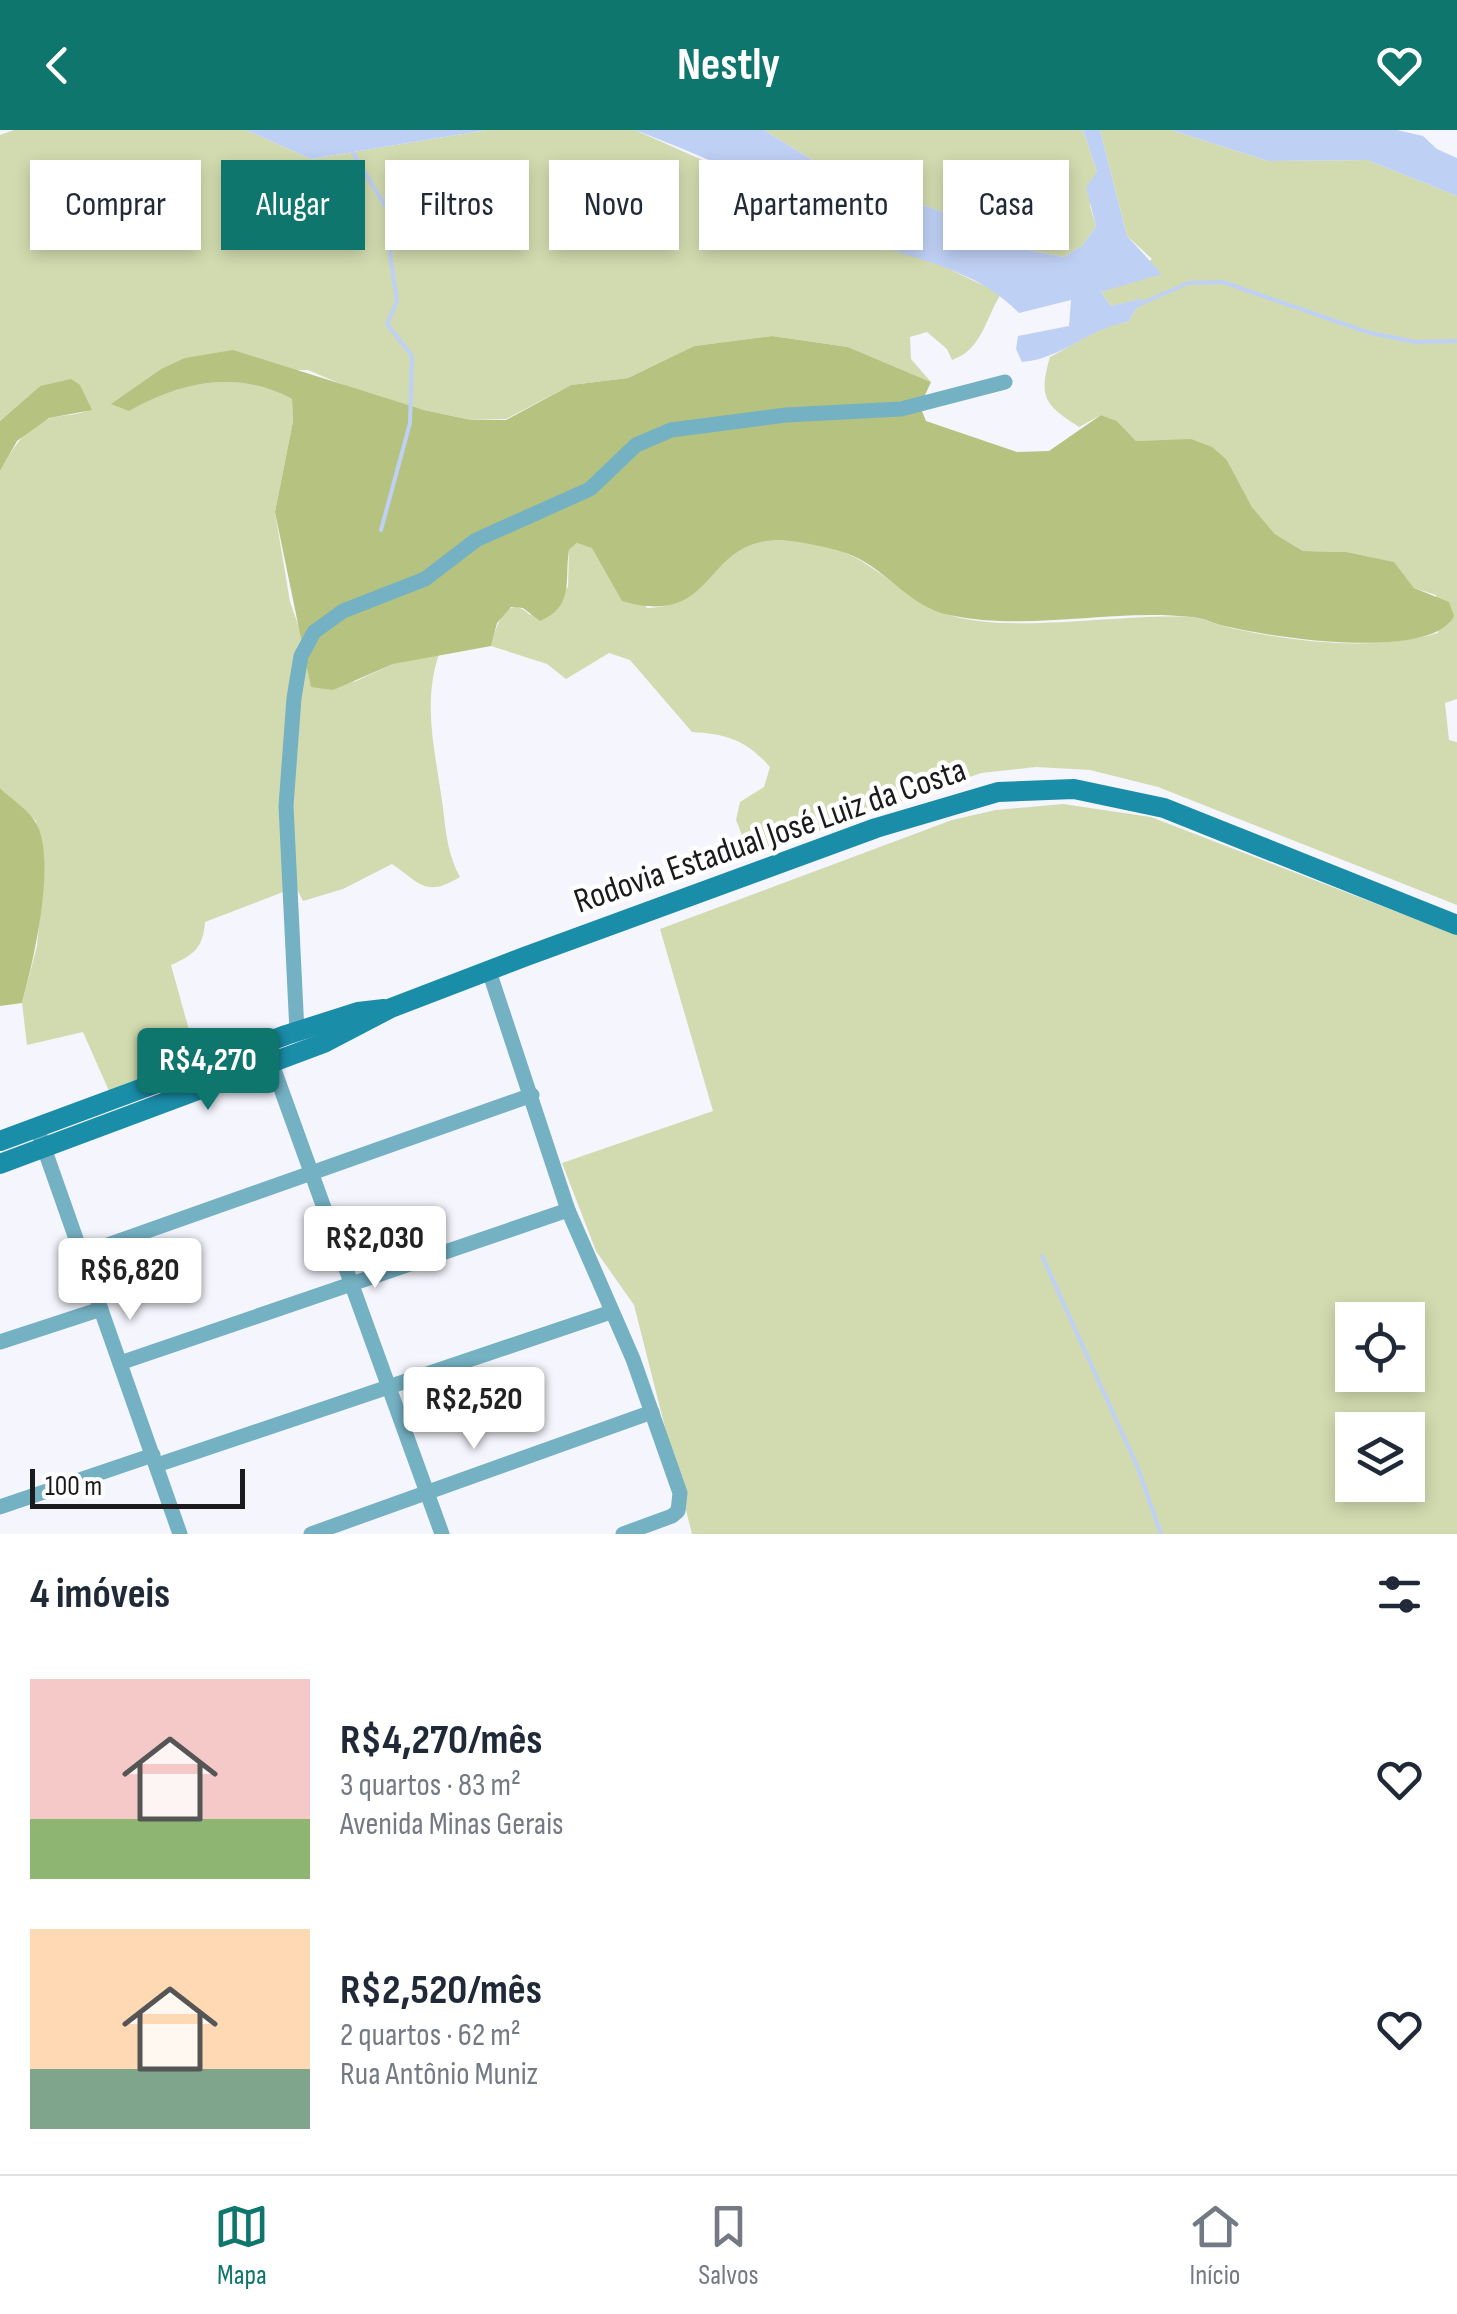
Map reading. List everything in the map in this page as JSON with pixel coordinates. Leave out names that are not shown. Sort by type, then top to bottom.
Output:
[{"type":"main road","name":"Rodovia Estadual José Luiz da Costa","points":[[391,1008],[946,804],[1039,787],[1103,792],[1164,808],[1457,925]]},
{"type":"main road","points":[[268,1053],[297,1032],[358,1012],[391,1008]]},
{"type":"main road","points":[[0,1164],[41,1138],[268,1053],[324,1043],[391,1008]]},
{"type":"main road","points":[[0,1141],[41,1138]]},
{"type":"street","points":[[297,1032],[286,806],[296,686],[301,656],[314,632],[343,611],[425,579],[476,540],[590,489],[636,445],[671,430],[786,415],[902,409],[1005,382]]},
{"type":"street","points":[[489,971],[568,1210],[652,1412],[680,1492],[681,1503],[672,1516],[623,1534]]},
{"type":"street","points":[[268,1053],[348,1284],[442,1534]]},
{"type":"street","points":[[82,1254],[532,1095]]},
{"type":"street","points":[[41,1138],[180,1534]]},
{"type":"street","points":[[120,1362],[568,1210]]},
{"type":"street","points":[[0,1342],[100,1309]]},
{"type":"street","points":[[0,1507],[387,1390],[612,1312]]},
{"type":"street","points":[[312,1534],[652,1412]]},
{"type":"green space","points":[[14,130],[246,130],[311,159],[487,130],[635,130],[702,160],[699,160],[699,250],[898,250],[1001,294],[977,341],[952,360],[947,349],[927,332],[910,337],[911,359],[931,382],[848,347],[772,336],[694,346],[628,378],[571,385],[506,419],[471,420],[424,410],[367,395],[308,370],[161,369],[113,404],[129,410],[189,386],[230,382],[251,384],[292,399],[293,421],[275,512],[290,602],[305,644],[354,682],[393,664],[439,654],[431,724],[447,837],[460,877],[439,886],[424,886],[392,864],[343,889],[303,901],[296,887],[205,922],[196,949],[171,965],[197,1059],[109,1091],[83,1032],[27,1045],[22,1003],[37,946],[44,871],[36,821],[0,788],[0,471],[34,426],[91,409],[40,386],[0,421],[0,135]]},
{"type":"green space","points":[[764,130],[1083,130],[1097,172],[1090,206],[1096,226],[1083,245],[1064,257],[1028,250],[1069,250],[1069,160],[943,160],[943,212],[923,205],[923,160],[812,160]]},
{"type":"green space","points":[[1100,130],[1171,130],[1268,161],[1367,160],[1457,196],[1457,699],[1445,703],[1449,740],[1457,742],[1457,905],[1158,787],[1090,770],[1036,767],[981,773],[750,855],[736,820],[740,802],[764,787],[770,767],[753,750],[726,737],[692,732],[630,660],[609,653],[566,679],[547,664],[491,646],[499,621],[508,609],[522,609],[530,615],[568,587],[569,550],[577,543],[592,547],[647,608],[669,605],[686,596],[744,547],[761,540],[783,539],[849,554],[922,603],[971,620],[1032,623],[1190,617],[1252,632],[1332,643],[1387,642],[1438,633],[1436,595],[1414,588],[1393,562],[1347,552],[1303,551],[1275,534],[1252,507],[1227,460],[1191,440],[1136,441],[1117,421],[1101,415],[1079,427],[1058,413],[1047,399],[1045,382],[1050,357],[1108,325],[1128,322],[1142,299],[1111,306],[1101,292],[1124,283],[1152,259],[1127,236]]},
{"type":"green space","points":[[772,336],[848,347],[931,382],[920,406],[926,421],[1017,452],[1049,451],[1101,415],[1117,421],[1136,441],[1191,439],[1212,447],[1227,460],[1252,507],[1275,534],[1303,551],[1347,552],[1394,562],[1414,588],[1449,602],[1454,616],[1439,630],[1415,639],[1349,643],[1279,636],[1197,618],[1162,615],[979,620],[922,605],[877,570],[846,553],[779,540],[754,544],[735,553],[693,594],[676,603],[653,606],[622,601],[592,548],[577,543],[569,550],[563,600],[559,608],[540,621],[523,608],[511,607],[497,623],[491,646],[393,664],[333,690],[311,687],[275,512],[293,421],[292,399],[251,384],[230,382],[189,386],[129,411],[111,404],[161,369],[185,358],[233,350],[424,410],[471,420],[506,420],[571,385],[628,378],[694,346]]},
{"type":"green space","points":[[71,379],[80,385],[92,410],[49,418],[17,441],[0,471],[0,421],[40,386]]},
{"type":"green space","points":[[0,788],[34,820],[41,836],[44,883],[22,1003],[0,1006]]},
{"type":"green space","points":[[1063,804],[1151,817],[1457,935],[1457,1534],[692,1534],[634,1305],[596,1251],[562,1163],[713,1111],[660,929],[952,820],[996,810]]},
{"type":"water","points":[[246,130],[487,130],[311,159]]},
{"type":"water","points":[[635,130],[764,130],[812,160],[709,160]]},
{"type":"water","points":[[1083,130],[1100,130],[1127,236],[1162,274],[1101,292],[1111,306],[1143,298],[1128,322],[1101,330],[1050,355],[1022,362],[1016,349],[1018,336],[1069,326],[1071,300],[1019,313],[975,280],[892,250],[923,250],[923,205],[943,212],[943,250],[1028,250],[1064,257],[1083,245],[1096,226],[1086,187],[1097,172]]},
{"type":"water","points":[[1171,130],[1397,130],[1423,136],[1437,149],[1457,158],[1457,196],[1367,160],[1268,161]]},
{"type":"waterway","points":[[350,148],[393,219],[390,254],[397,301],[387,324],[412,356],[410,423],[381,530]]},
{"type":"waterway","points":[[1136,306],[1188,283],[1223,282],[1367,332],[1415,342],[1457,341]]},
{"type":"waterway","points":[[1042,1256],[1137,1466],[1161,1534]]}]
